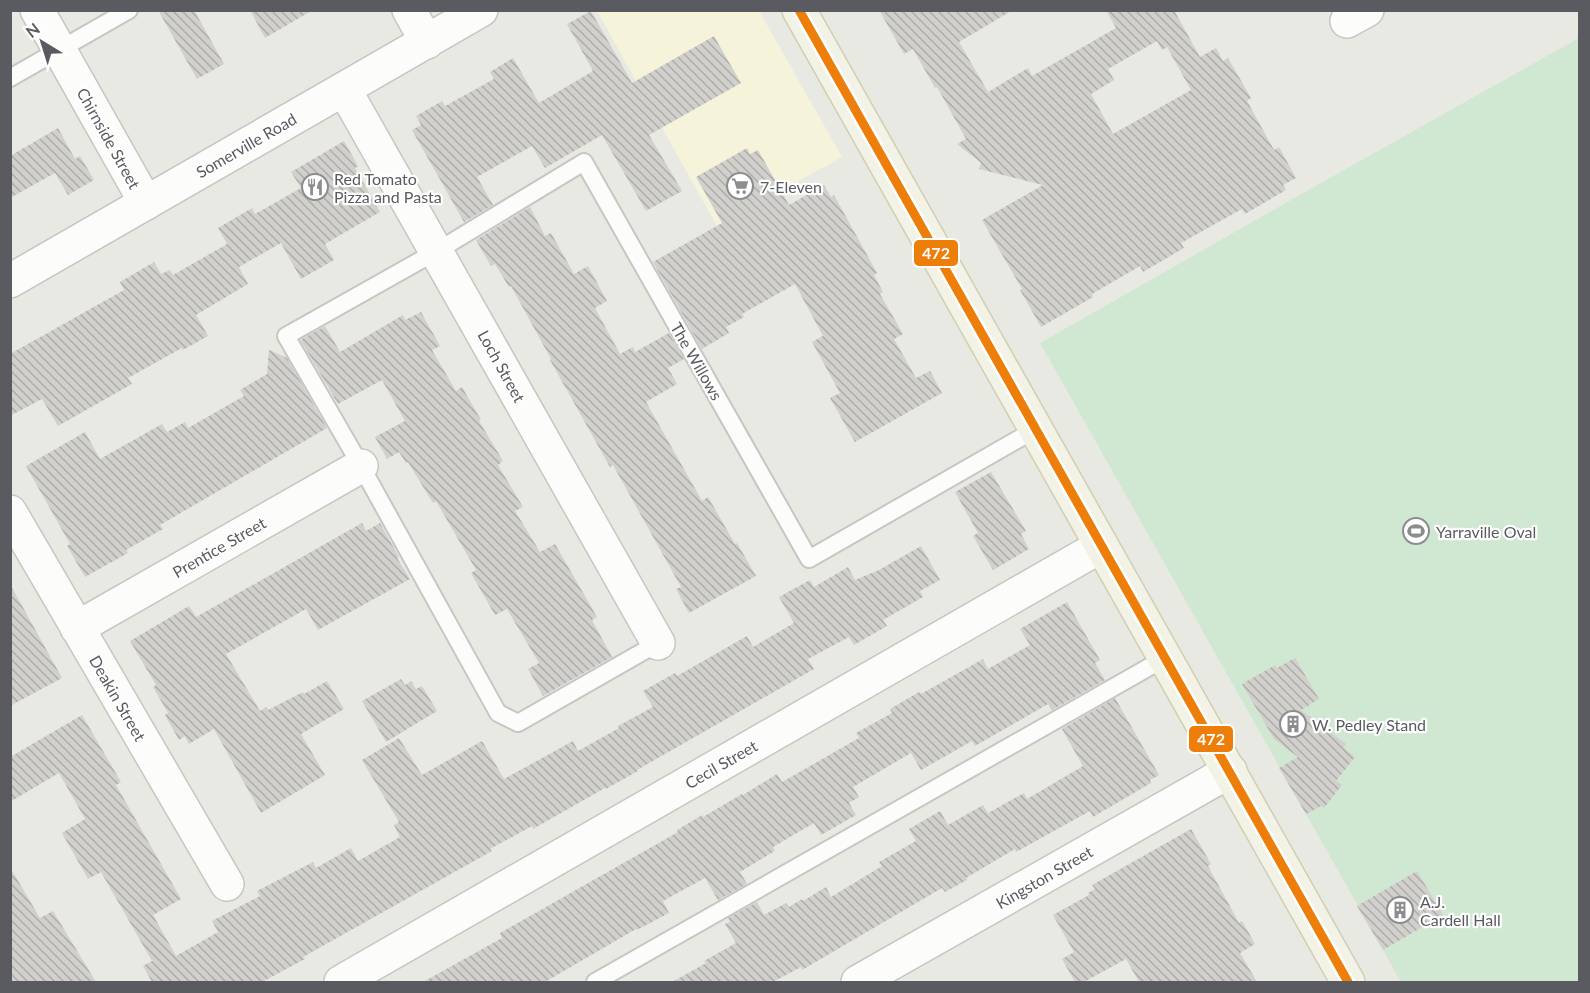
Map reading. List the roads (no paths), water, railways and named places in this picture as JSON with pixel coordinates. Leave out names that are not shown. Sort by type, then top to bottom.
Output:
[{"type":"main road","points":[[799,10],[1348,982]]},
{"type":"street","name":"Chirnside Street","points":[[38,10],[146,203]]},
{"type":"street","points":[[409,10],[427,42]]},
{"type":"street","name":"Somerville Road","points":[[10,280],[481,10]]},
{"type":"street","name":"Loch Street","points":[[344,89],[658,643]]},
{"type":"street","name":"Prentice Street","points":[[77,628],[362,466]]},
{"type":"street","name":"Deakin Street","points":[[10,512],[226,884]]},
{"type":"street","name":"Cecil Street","points":[[341,982],[1101,546]]},
{"type":"street","name":"Kingston Street","points":[[858,982],[1230,771]]},
{"type":"lane","points":[[10,78],[129,10]]},
{"type":"lane","name":"The Willows","points":[[437,251],[584,162],[809,559],[1035,429]]},
{"type":"lane","points":[[437,251],[286,336],[362,466],[498,713],[518,723],[658,643]]},
{"type":"lane","points":[[595,982],[1165,658]]},
{"type":"place","name":"7-Eleven","points":[[740,186]]},
{"type":"place","name":"Red Tomato Pizza and Pasta","points":[[315,187]]},
{"type":"place","name":"Yarraville Oval","points":[[1416,531]]},
{"type":"place","name":"W. Pedley Stand","points":[[1293,724]]},
{"type":"place","name":"A.J. Cardell Hall","points":[[1400,910]]}]
